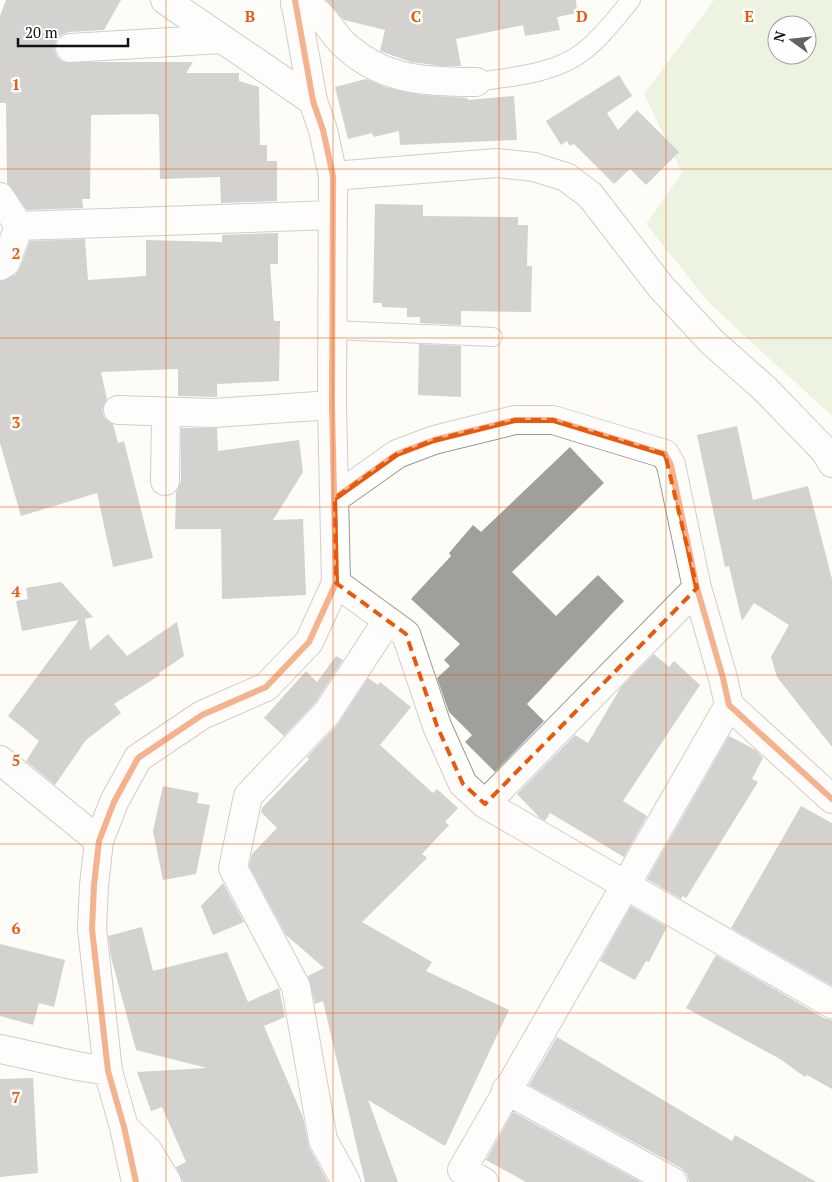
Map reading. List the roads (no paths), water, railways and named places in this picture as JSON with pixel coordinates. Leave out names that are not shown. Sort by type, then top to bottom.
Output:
[{"type":"street","points":[[165,0],[312,101]]},
{"type":"street","points":[[295,2],[313,9],[346,46],[368,64],[399,76],[431,82],[476,82]]},
{"type":"street","points":[[136,1182],[124,1127],[108,1071],[92,930],[99,841],[114,802],[138,758],[202,716],[266,687],[309,642],[336,583],[332,405],[333,176],[323,130],[312,101],[295,2]]},
{"type":"street","points":[[70,48],[222,39]]},
{"type":"street","points":[[333,176],[498,163],[534,167],[566,177],[590,195],[661,287],[712,342],[765,389],[825,451],[832,463]]},
{"type":"street","points":[[0,197],[19,226]]},
{"type":"street","points":[[19,226],[333,215]]},
{"type":"street","points":[[0,266],[6,262],[19,226]]},
{"type":"street","points":[[118,410],[214,414],[332,405]]},
{"type":"street","points":[[165,481],[166,413]]},
{"type":"street","points":[[335,498],[397,454],[434,440],[515,420],[553,420],[665,454],[671,465],[697,588],[729,704],[832,800]]},
{"type":"street","points":[[336,583],[406,634],[437,726],[463,784],[486,804],[832,1004]]},
{"type":"street","points":[[486,804],[697,588]]},
{"type":"street","points":[[346,1182],[323,1140],[296,987],[233,868],[248,796],[327,713],[387,621]]},
{"type":"street","points":[[484,1182],[462,1170],[624,884],[729,704]]},
{"type":"street","points":[[0,760],[99,841]]},
{"type":"street","points":[[0,1049],[108,1071]]},
{"type":"street","points":[[506,1090],[673,1182]]},
{"type":"street","points":[[124,1127],[148,1151],[166,1182]]},
{"type":"lane","points":[[476,82],[558,65],[575,57],[604,33],[631,0]]},
{"type":"lane","points":[[332,330],[493,337]]}]
